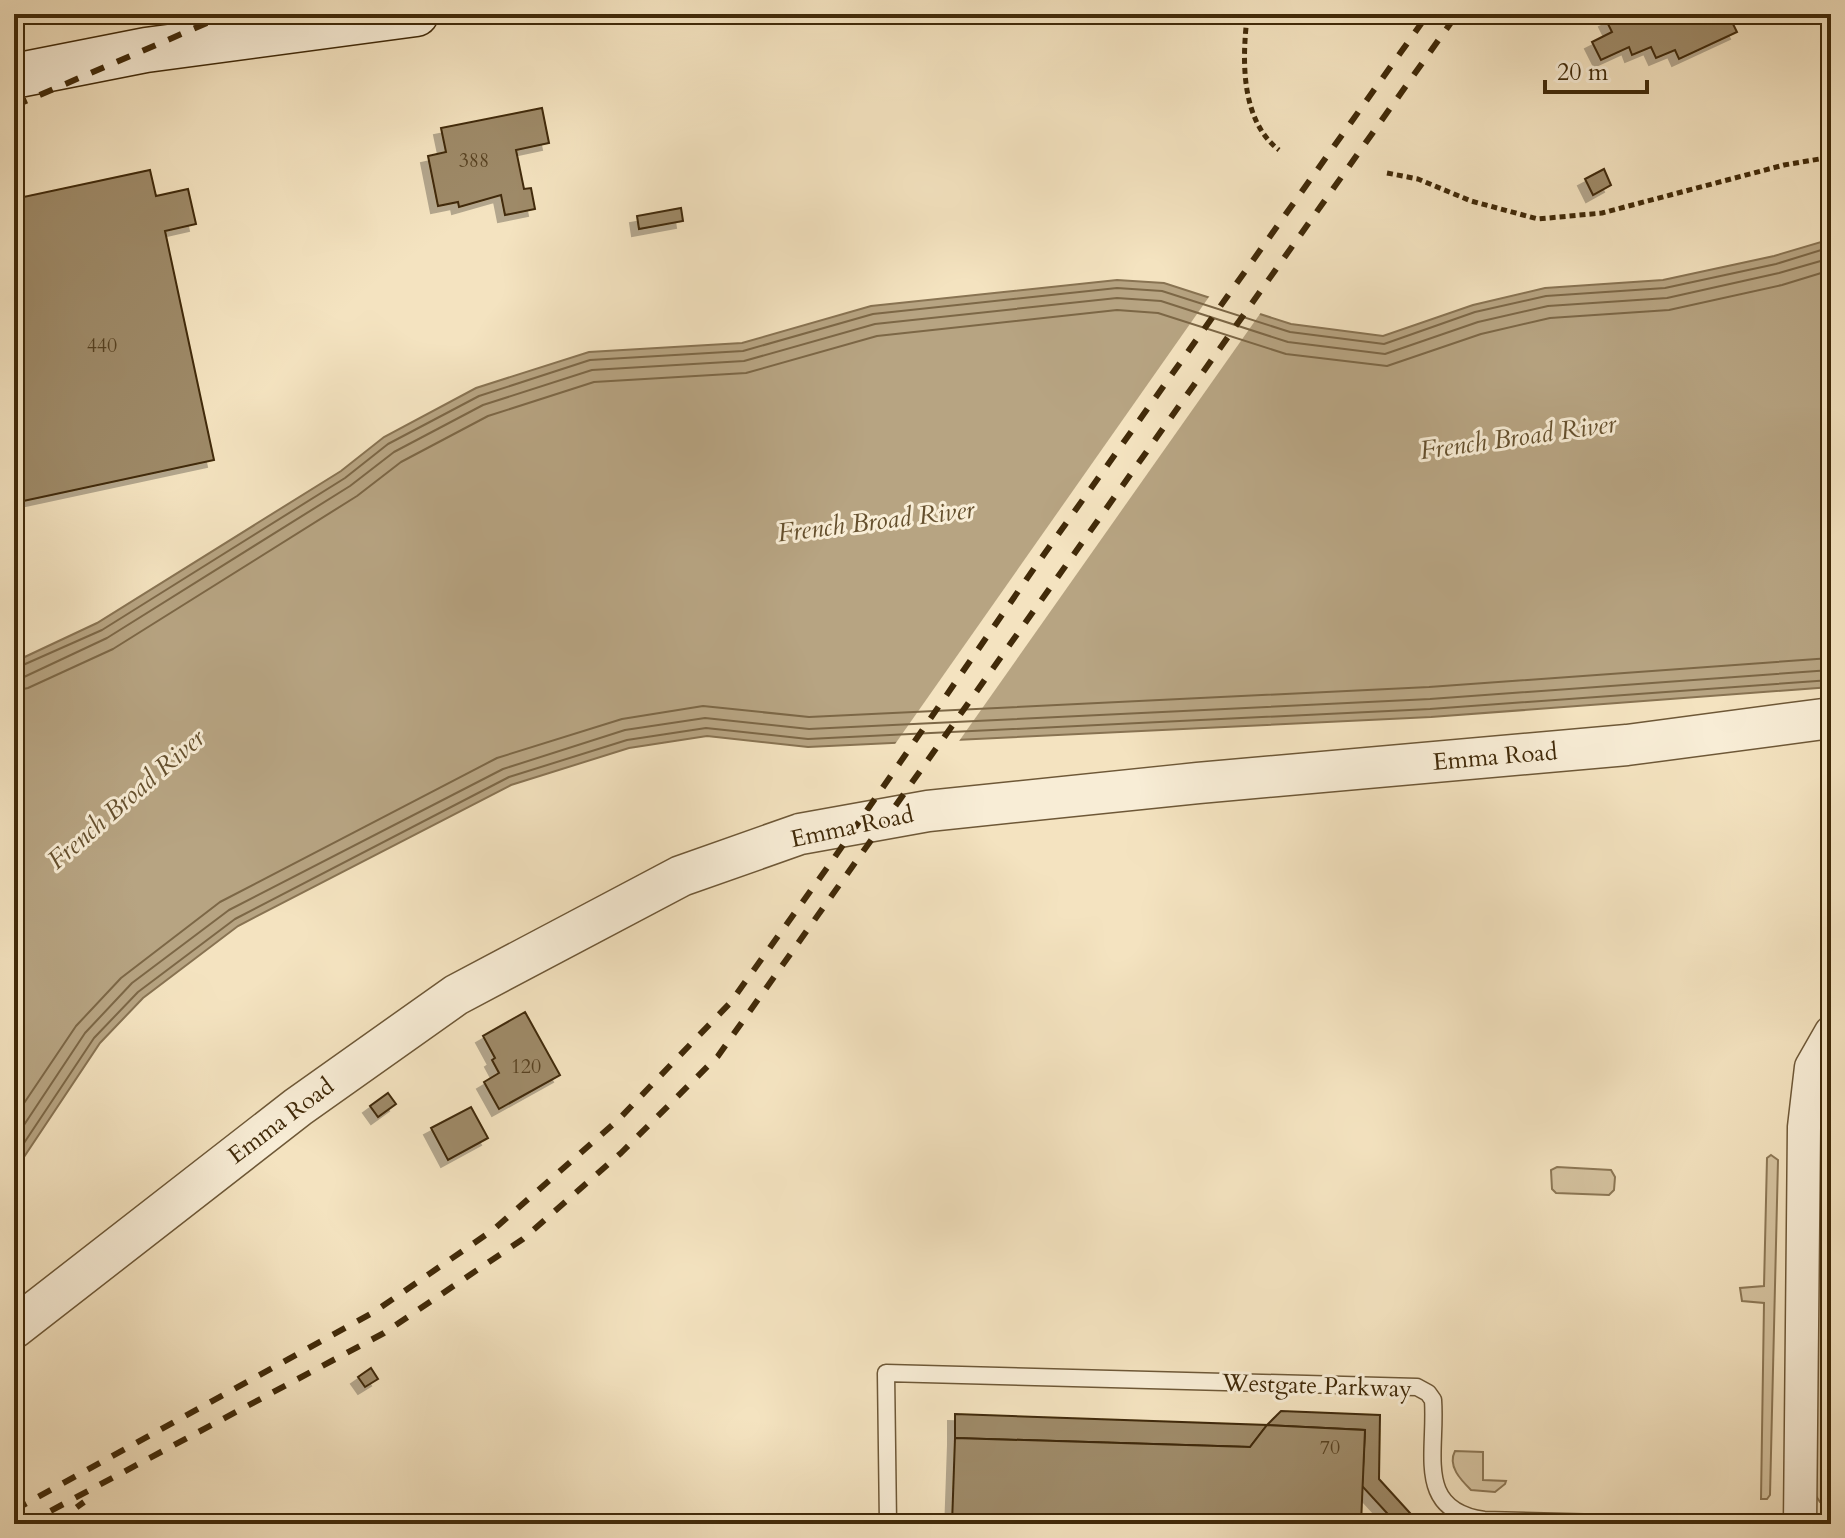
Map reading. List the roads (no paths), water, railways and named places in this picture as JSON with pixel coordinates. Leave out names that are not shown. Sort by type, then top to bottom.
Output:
[{"type":"main road","points":[[14,76],[146,50],[416,14]]},
{"type":"street","name":"Emma Road","points":[[14,1328],[298,1107],[456,995],[681,876],[800,834],[928,811],[1198,783],[1627,745],[1831,718]]},
{"type":"street","points":[[1800,1524],[1804,1127],[1811,1067],[1831,1032]]},
{"type":"lane","name":"Westgate Parkway","points":[[888,1524],[886,1373],[1417,1387],[1433,1400],[1433,1481],[1438,1496],[1462,1517],[1644,1524]]},
{"type":"water","name":"French Broad River","points":[[1831,239],[1831,687],[1431,717],[808,747],[707,736],[629,748],[511,785],[238,926],[143,998],[100,1043],[14,1172],[14,662],[97,623],[341,471],[384,437],[476,388],[589,352],[742,343],[871,306],[1117,280],[1164,283],[1291,324],[1383,336],[1473,305],[1545,288],[1663,280],[1774,256]]},
{"type":"railway","points":[[14,106],[228,14]]},
{"type":"railway","points":[[14,1510],[374,1312],[493,1230],[619,1119],[730,1003],[1428,14]]},
{"type":"railway","points":[[26,1524],[384,1333],[523,1239],[621,1153],[718,1056],[1457,14]]},
{"type":"railway","points":[[54,1524],[84,1502]]}]
